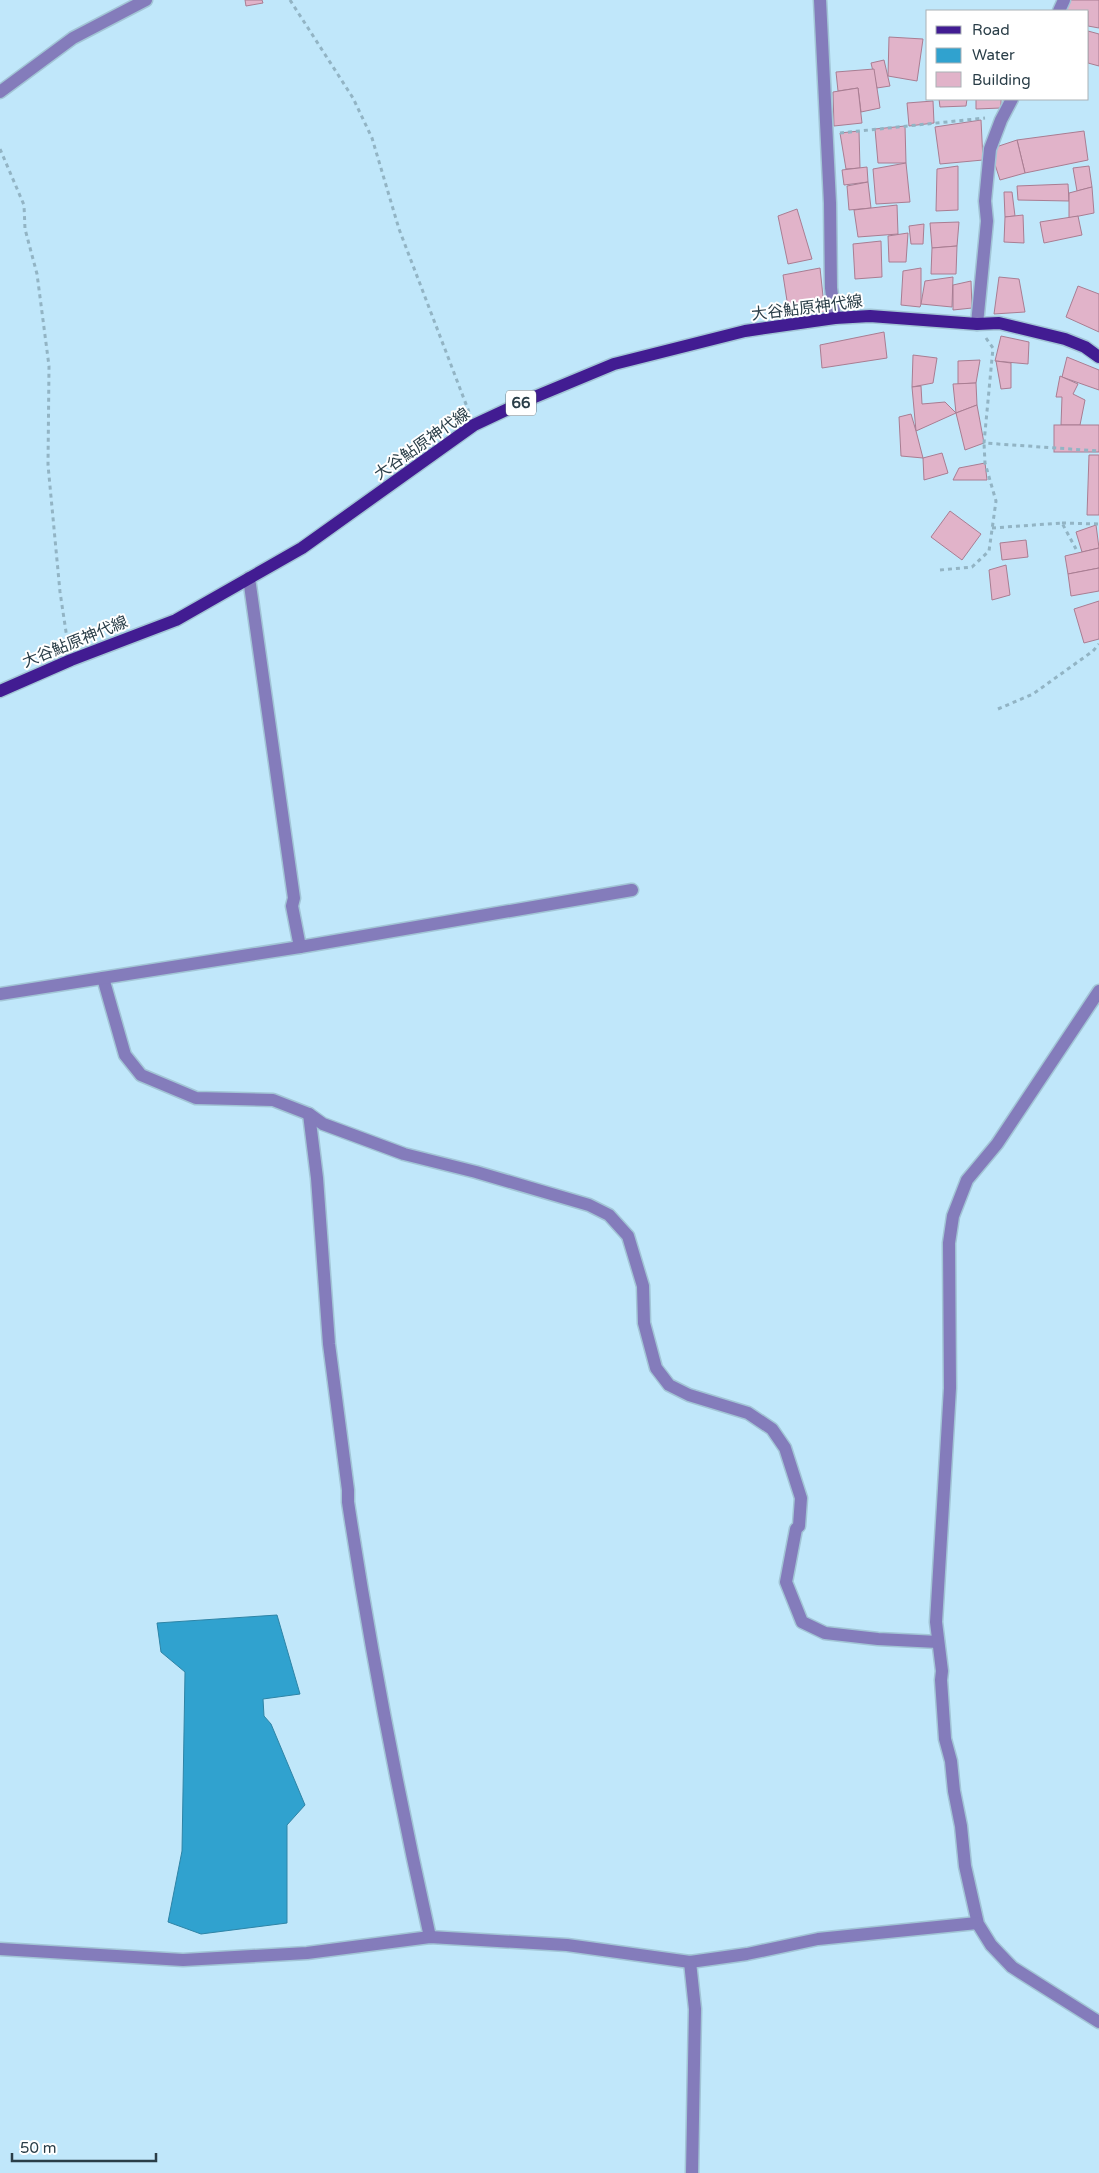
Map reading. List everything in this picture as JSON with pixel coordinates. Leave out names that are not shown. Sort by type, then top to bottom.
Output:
[{"type":"main road","name":"大谷鮎原神代線","points":[[0,691],[71,660],[176,620],[302,548],[474,425],[614,364],[745,331],[835,318],[870,316],[977,324],[999,323],[1065,339],[1085,347],[1099,357]]},
{"type":"street","points":[[0,92],[73,38],[146,0]]},
{"type":"street","points":[[820,0],[827,134],[831,288],[835,318]]},
{"type":"street","points":[[977,324],[987,221],[985,202],[990,149],[1011,100]]},
{"type":"street","points":[[249,578],[294,898],[292,906],[300,947]]},
{"type":"street","points":[[0,994],[300,947],[632,890]]},
{"type":"street","points":[[102,978],[125,1055],[141,1075],[196,1098],[273,1100],[309,1114],[323,1124],[404,1154],[476,1172],[589,1205],[609,1215],[628,1236],[643,1286],[644,1323],[656,1368],[669,1385],[689,1395],[748,1413],[772,1429],[785,1448],[801,1498],[799,1526],[796,1529],[786,1582],[802,1622],[825,1633],[878,1640],[938,1642]]},
{"type":"street","points":[[1099,991],[997,1144],[967,1180],[953,1216],[949,1243],[950,1388],[936,1622],[942,1671],[945,1739],[952,1761],[954,1791],[961,1826],[965,1866],[978,1923],[991,1945],[1012,1967],[1099,2022]]},
{"type":"street","points":[[309,1114],[317,1178],[329,1344],[348,1502],[366,1620],[410,1849],[430,1937]]},
{"type":"street","points":[[0,1949],[182,1960],[308,1953],[430,1937],[567,1945],[690,1962],[747,1954],[818,1939],[978,1923]]},
{"type":"street","points":[[690,1962],[695,2010],[692,2173]]},
{"type":"path","points":[[290,0],[353,98],[372,138],[399,229],[474,425]]},
{"type":"path","points":[[827,134],[1003,116]]},
{"type":"path","points":[[0,149],[24,205],[25,229],[37,274],[49,366],[48,465],[60,592],[71,660]]},
{"type":"path","points":[[940,570],[972,567],[988,551],[992,528],[996,501],[985,463],[984,443],[993,348],[977,324]]},
{"type":"path","points":[[984,443],[1099,451]]},
{"type":"path","points":[[992,528],[1062,523],[1099,524]]},
{"type":"path","points":[[1062,523],[1076,549]]},
{"type":"path","points":[[998,709],[1033,694],[1099,644]]},
{"type":"water","points":[[277,1615],[300,1694],[263,1699],[264,1716],[271,1724],[305,1805],[287,1825],[287,1923],[201,1934],[168,1922],[182,1851],[185,1672],[161,1652],[157,1623]]},
{"type":"building","points":[[245,0],[262,0],[263,3],[246,6]]},
{"type":"building","points":[[1059,0],[1099,0],[1099,28],[1089,26],[1089,10],[1057,10]]},
{"type":"building","points":[[1089,31],[1099,34],[1099,66],[1089,63]]},
{"type":"building","points":[[889,37],[923,39],[917,81],[888,76]]},
{"type":"building","points":[[884,60],[890,86],[877,88],[871,63]]},
{"type":"building","points":[[874,69],[880,108],[861,112],[858,88],[838,91],[836,72]]},
{"type":"building","points":[[858,88],[862,123],[834,126],[833,92]]},
{"type":"building","points":[[939,100],[967,100],[966,106],[940,107]]},
{"type":"building","points":[[976,100],[1001,100],[1001,108],[976,109]]},
{"type":"building","points":[[933,101],[934,123],[909,126],[907,103]]},
{"type":"building","points":[[981,120],[983,160],[940,164],[935,127]]},
{"type":"building","points":[[905,126],[906,163],[878,163],[875,129]]},
{"type":"building","points":[[859,131],[860,168],[846,169],[840,133]]},
{"type":"building","points":[[1084,131],[1088,160],[1025,173],[1017,140]]},
{"type":"building","points":[[1017,140],[1025,173],[1000,180],[990,149]]},
{"type":"building","points":[[906,163],[910,202],[876,204],[873,169]]},
{"type":"building","points":[[958,166],[958,210],[936,211],[937,169]]},
{"type":"building","points":[[1089,166],[1092,187],[1077,191],[1073,168]]},
{"type":"building","points":[[867,167],[868,182],[844,185],[842,170]]},
{"type":"building","points":[[868,182],[871,208],[849,210],[847,186]]},
{"type":"building","points":[[1068,184],[1069,201],[1018,200],[1017,186]]},
{"type":"building","points":[[1092,187],[1094,213],[1069,218],[1069,193]]},
{"type":"building","points":[[1004,192],[1012,192],[1015,216],[1005,217]]},
{"type":"building","points":[[897,205],[898,234],[858,237],[854,210]]},
{"type":"building","points":[[797,209],[812,259],[788,264],[778,216]]},
{"type":"building","points":[[1023,215],[1024,243],[1004,242],[1005,217]]},
{"type":"building","points":[[1078,216],[1082,235],[1044,243],[1040,222]]},
{"type":"building","points":[[959,222],[957,246],[932,248],[930,223]]},
{"type":"building","points":[[924,224],[923,244],[911,244],[909,226]]},
{"type":"building","points":[[908,233],[906,262],[889,262],[888,236]]},
{"type":"building","points":[[881,241],[882,277],[855,279],[853,244]]},
{"type":"building","points":[[957,246],[956,274],[931,274],[932,248]]},
{"type":"building","points":[[820,268],[825,315],[790,320],[783,275]]},
{"type":"building","points":[[921,268],[920,307],[901,305],[903,271]]},
{"type":"building","points":[[953,277],[952,307],[921,304],[925,281]]},
{"type":"building","points":[[999,277],[1019,279],[1025,312],[994,314]]},
{"type":"building","points":[[971,281],[972,308],[953,310],[953,285]]},
{"type":"building","points":[[1078,286],[1099,294],[1099,332],[1066,317]]},
{"type":"building","points":[[884,332],[887,358],[822,368],[820,345]]},
{"type":"building","points":[[1001,336],[1029,342],[1028,364],[995,361]]},
{"type":"building","points":[[913,355],[937,358],[933,383],[912,387]]},
{"type":"building","points":[[1067,357],[1099,370],[1099,390],[1062,377]]},
{"type":"building","points":[[980,360],[976,383],[958,384],[958,361]]},
{"type":"building","points":[[996,361],[1011,363],[1011,388],[1001,389]]},
{"type":"building","points":[[1060,376],[1078,384],[1073,394],[1085,400],[1080,425],[1061,425],[1062,397],[1056,397]]},
{"type":"building","points":[[976,383],[977,405],[956,413],[953,384]]},
{"type":"building","points":[[921,386],[922,404],[945,402],[956,413],[916,431],[912,387]]},
{"type":"building","points":[[977,405],[984,443],[965,450],[956,413]]},
{"type":"building","points":[[911,414],[923,458],[901,456],[899,417]]},
{"type":"building","points":[[1054,425],[1099,425],[1099,452],[1054,452]]},
{"type":"building","points":[[942,453],[948,473],[924,480],[923,458]]},
{"type":"building","points":[[1089,455],[1099,455],[1099,515],[1087,515]]},
{"type":"building","points":[[985,463],[987,480],[953,480],[959,468]]},
{"type":"building","points":[[950,511],[981,534],[962,560],[931,537]]},
{"type":"building","points":[[1096,525],[1099,548],[1082,552],[1076,532]]},
{"type":"building","points":[[1026,540],[1028,557],[1002,560],[1000,543]]},
{"type":"building","points":[[1099,548],[1099,568],[1068,574],[1065,556]]},
{"type":"building","points":[[1006,565],[1010,595],[992,600],[989,570]]},
{"type":"building","points":[[1099,568],[1099,591],[1071,596],[1068,574]]},
{"type":"building","points":[[1099,601],[1099,639],[1084,643],[1074,609]]}]
